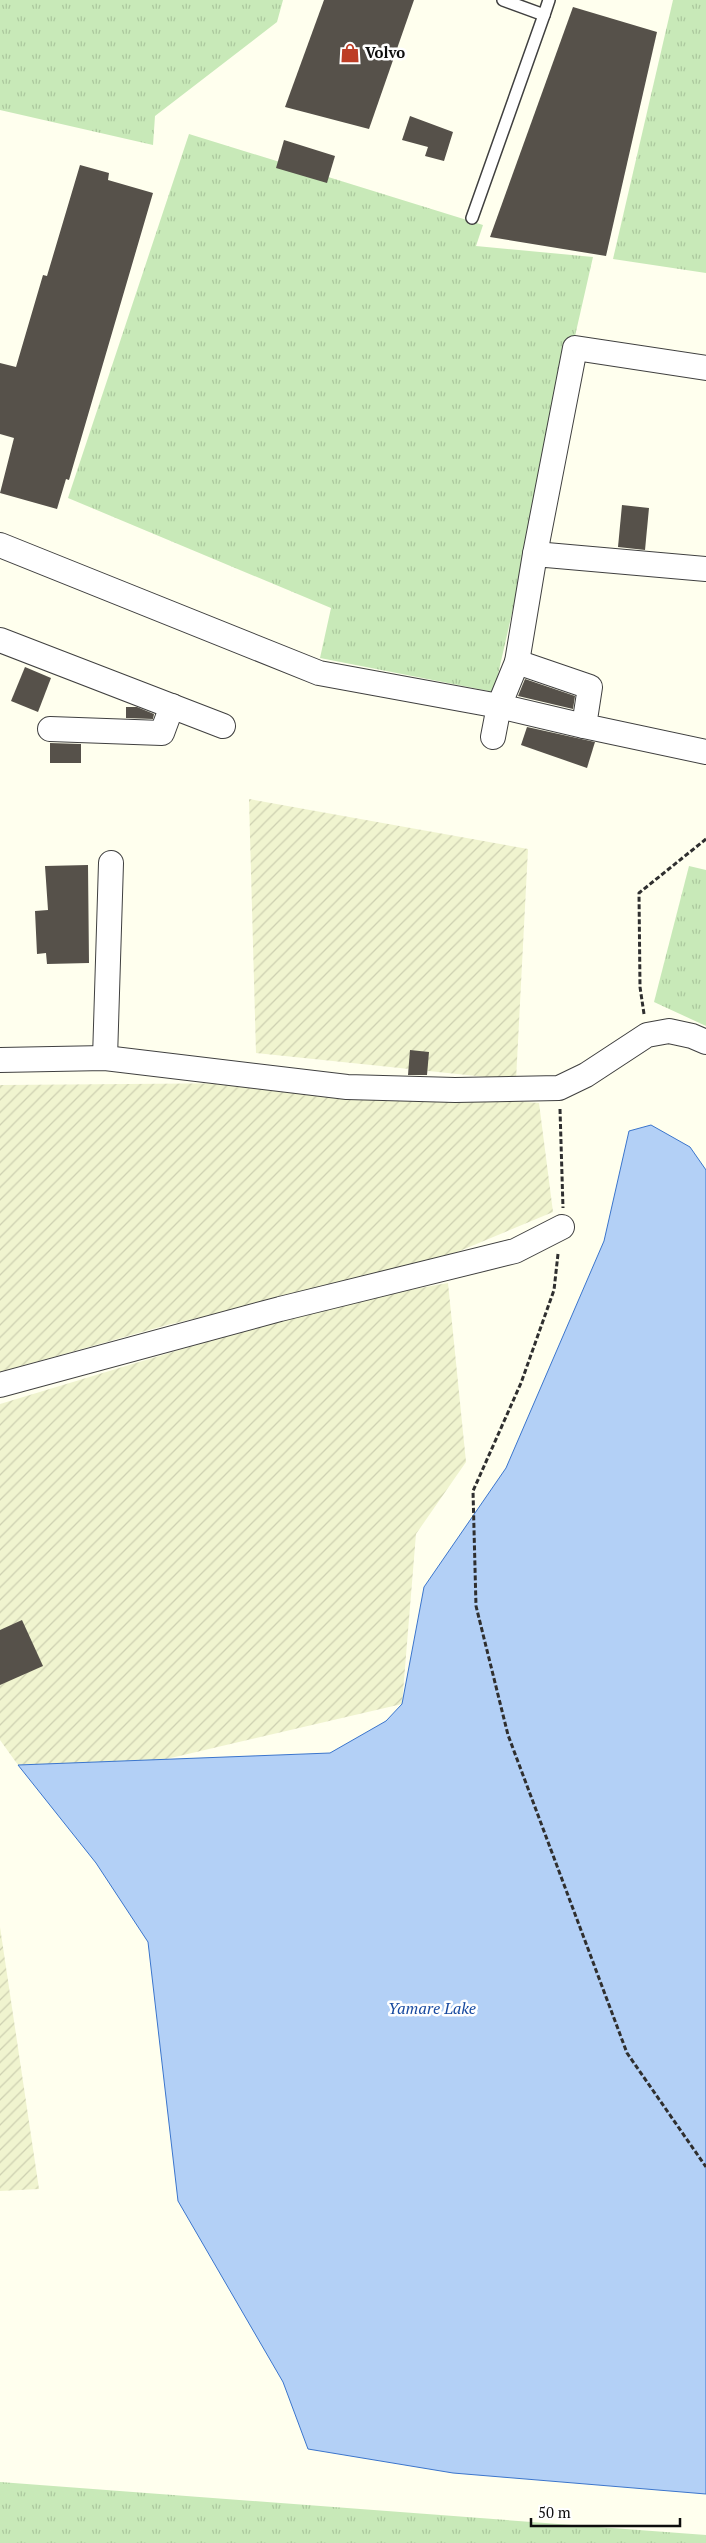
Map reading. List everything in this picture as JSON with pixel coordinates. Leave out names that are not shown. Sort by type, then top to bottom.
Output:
[{"type":"street","points":[[493,737],[499,706],[517,662],[535,554],[574,348],[706,368]]},
{"type":"street","points":[[0,545],[319,673],[499,706],[706,752]]},
{"type":"street","points":[[535,554],[706,570]]},
{"type":"street","points":[[0,640],[223,726]]},
{"type":"street","points":[[517,662],[590,687],[584,726]]},
{"type":"street","points":[[50,728],[162,733],[172,706]]},
{"type":"street","points":[[105,1058],[111,863]]},
{"type":"street","points":[[0,1060],[105,1058],[347,1086],[455,1090],[559,1088],[586,1075],[647,1035],[669,1032],[692,1036],[706,1042]]},
{"type":"street","points":[[0,1385],[280,1309],[515,1251],[562,1227]]},
{"type":"lane","points":[[503,0],[544,14]]},
{"type":"lane","points":[[472,218],[549,0]]},
{"type":"path","points":[[647,1035],[640,987],[639,893],[706,839]]},
{"type":"path","points":[[559,1088],[563,1212],[554,1290],[521,1383],[473,1490],[476,1606],[508,1735],[627,2053],[706,2167]]},
{"type":"green space","points":[[0,0],[283,0],[277,22],[155,116],[153,145],[0,110]]},
{"type":"green space","points":[[673,0],[706,0],[706,273],[613,259]]},
{"type":"green space","points":[[189,134],[483,225],[476,246],[593,257],[494,692],[320,658],[331,608],[68,498]]},
{"type":"green space","points":[[249,799],[528,849],[516,1080],[256,1053]]},
{"type":"green space","points":[[689,866],[706,870],[706,1026],[654,1002]]},
{"type":"green space","points":[[257,1083],[539,1103],[553,1212],[426,1265],[167,1325],[0,1372],[0,1085]]},
{"type":"green space","points":[[448,1283],[466,1462],[416,1534],[402,1704],[162,1760],[18,1765],[0,1740],[0,1404],[331,1304]]},
{"type":"green space","points":[[0,1927],[39,2189],[0,2191]]},
{"type":"green space","points":[[0,2482],[706,2535],[706,2543],[0,2543]]},
{"type":"water","name":"Yamare Lake","points":[[651,1125],[690,1147],[706,1170],[706,2494],[453,2473],[308,2449],[283,2382],[178,2201],[148,1942],[96,1863],[18,1765],[330,1753],[386,1721],[402,1704],[424,1587],[506,1468],[604,1241],[629,1131]]},
{"type":"building","name":"Volvo","points":[[324,0],[414,0],[369,129],[285,107]]},
{"type":"building","points":[[573,7],[657,32],[606,256],[490,237]]},
{"type":"building","points":[[410,116],[453,132],[444,161],[425,156],[428,147],[402,140]]},
{"type":"building","points":[[284,140],[335,156],[327,183],[276,168]]},
{"type":"building","points":[[80,165],[109,173],[108,180],[153,193],[69,480],[66,479],[57,509],[0,493],[14,438],[0,434],[0,363],[16,367],[43,275],[47,276]]},
{"type":"building","points":[[622,505],[649,508],[645,550],[618,547]]},
{"type":"building","points":[[25,667],[51,678],[38,712],[11,701]]},
{"type":"building","points":[[525,679],[575,696],[573,709],[518,696]]},
{"type":"building","points":[[126,707],[137,707],[154,714],[153,719],[126,718]]},
{"type":"building","points":[[527,727],[595,742],[587,768],[521,745]]},
{"type":"building","points":[[50,743],[81,744],[81,763],[50,763]]},
{"type":"building","points":[[88,865],[89,963],[47,964],[46,953],[37,954],[35,911],[48,910],[45,866]]},
{"type":"building","points":[[410,1050],[429,1052],[427,1075],[408,1075]]},
{"type":"building","points":[[22,1620],[43,1666],[0,1685],[0,1630]]},
{"type":"place","name":"Volvo","points":[[350,53]]}]
